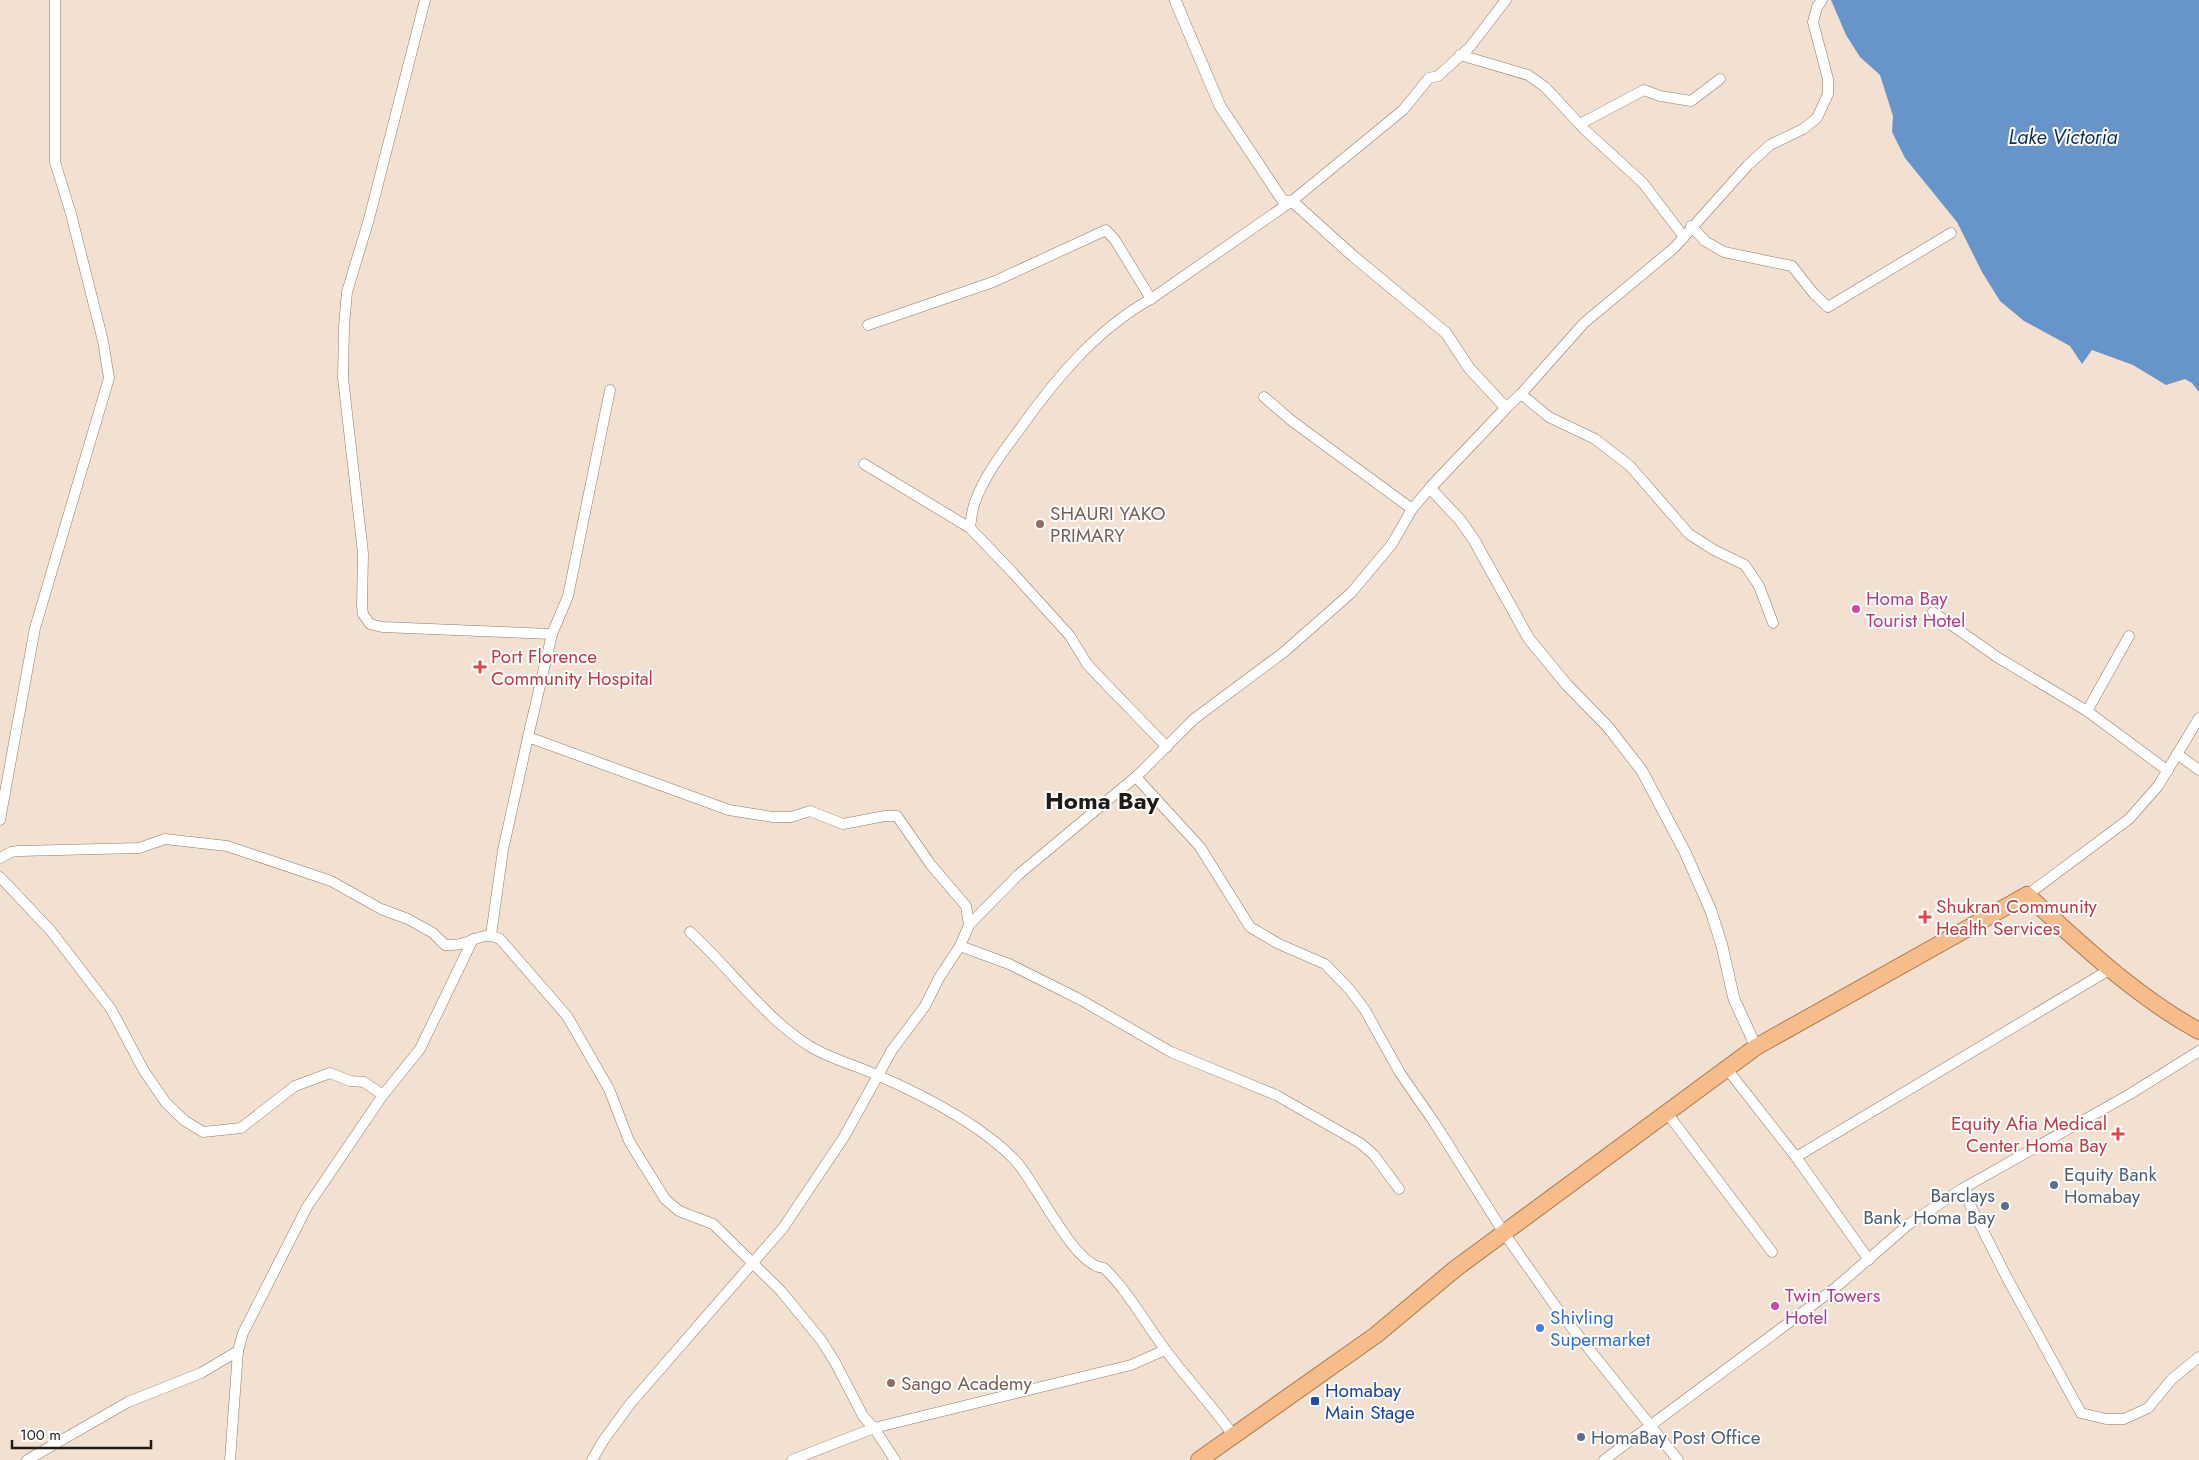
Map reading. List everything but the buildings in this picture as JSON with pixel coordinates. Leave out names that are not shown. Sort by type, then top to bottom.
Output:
[{"type":"highway","points":[[1199,1460],[1376,1335],[1455,1269],[1756,1047],[2028,895],[2110,970],[2143,996],[2199,1031]]},
{"type":"street","points":[[0,820],[35,628],[109,378],[101,332],[71,214],[55,162],[55,0]]},
{"type":"street","points":[[424,0],[369,219],[347,292],[343,378],[363,553],[363,614],[370,624],[382,627],[552,634]]},
{"type":"street","points":[[1175,0],[1220,106],[1284,201],[1292,201],[1353,256],[1446,333],[1469,368],[1506,408]]},
{"type":"street","points":[[970,528],[975,502],[998,459],[1045,395],[1094,341],[1133,309],[1151,299],[1292,201],[1403,110],[1429,78],[1438,76],[1469,48],[1506,0]]},
{"type":"street","points":[[592,1460],[603,1441],[630,1404],[754,1264],[783,1228],[844,1137],[892,1050],[925,1006],[960,946],[969,925],[1018,875],[1138,775],[1194,720],[1284,652],[1351,593],[1392,544],[1412,509],[1430,488],[1521,394],[1584,323],[1684,237],[1691,226],[1770,145],[1803,129],[1817,118],[1828,94],[1828,79],[1813,22],[1817,7],[1822,0]]},
{"type":"street","points":[[1460,55],[1528,75],[1545,87],[1610,155],[1643,182],[1684,237]]},
{"type":"street","points":[[1580,124],[1644,90],[1660,96],[1691,101],[1720,78]]},
{"type":"street","points":[[1691,226],[1705,241],[1724,252],[1792,266],[1814,294],[1828,307],[1951,233]]},
{"type":"street","points":[[868,325],[992,282],[1106,230],[1115,240],[1151,299]]},
{"type":"street","points":[[491,934],[503,850],[552,634],[568,596],[610,390]]},
{"type":"street","points":[[1521,394],[1549,417],[1595,439],[1630,466],[1689,534],[1714,550],[1745,565],[1759,586],[1773,623]]},
{"type":"street","points":[[1264,397],[1292,421],[1412,509]]},
{"type":"street","points":[[864,464],[970,528],[1014,572],[1070,636],[1087,664],[1167,747]]},
{"type":"street","points":[[1430,488],[1460,520],[1474,540],[1529,639],[1567,685],[1608,727],[1642,771],[1685,852],[1711,911],[1722,946],[1734,999],[1756,1047]]},
{"type":"street","points":[[1933,612],[1997,657],[2087,711],[2168,771]]},
{"type":"street","points":[[2087,711],[2129,636]]},
{"type":"street","points":[[2028,895],[2129,819],[2168,771],[2199,718]]},
{"type":"street","points":[[528,737],[729,810],[773,817],[791,817],[810,811],[843,824],[885,816],[897,816],[931,865],[966,906],[969,925]]},
{"type":"street","points":[[2177,754],[2199,770]]},
{"type":"street","points":[[1138,775],[1136,777],[1200,847],[1250,927],[1279,944],[1325,964],[1366,1010],[1400,1073],[1434,1122],[1504,1233],[1561,1314],[1678,1460]]},
{"type":"street","points":[[0,858],[11,852],[139,848],[165,839],[227,846],[331,880],[381,909],[408,919],[433,932],[445,945],[462,944],[491,934],[500,939],[567,1016],[609,1089],[629,1141],[665,1199],[679,1211],[713,1224],[781,1291],[821,1340],[836,1362],[863,1416],[874,1428],[895,1460]]},
{"type":"street","points":[[0,877],[51,931],[111,1009],[144,1071],[166,1103],[185,1121],[203,1132],[241,1128],[294,1086],[330,1073],[350,1081],[364,1082],[383,1094]]},
{"type":"street","points":[[690,932],[786,1030],[825,1054],[877,1075],[950,1112],[1014,1160],[1029,1176],[1076,1251],[1095,1268],[1104,1268],[1120,1285],[1165,1350],[1216,1410],[1234,1436]]},
{"type":"street","points":[[230,1460],[238,1352],[243,1333],[307,1207],[383,1094],[420,1049],[473,939]]},
{"type":"street","points":[[960,946],[1009,964],[1081,1000],[1171,1052],[1276,1095],[1360,1143],[1380,1162],[1399,1189]]},
{"type":"street","points":[[1796,1157],[2110,970]]},
{"type":"street","points":[[1604,1460],[1834,1289],[1909,1224],[1962,1189],[2130,1094],[2199,1051]]},
{"type":"street","points":[[1727,1069],[1796,1157],[1869,1260]]},
{"type":"street","points":[[1667,1113],[1772,1252]]},
{"type":"street","points":[[1962,1189],[2015,1293],[2081,1413],[2106,1419],[2124,1419],[2148,1408],[2172,1379],[2199,1357]]},
{"type":"street","points":[[792,1460],[874,1428],[1131,1365],[1165,1350]]},
{"type":"street","points":[[27,1460],[128,1402],[201,1374],[238,1352]]},
{"type":"water","name":"Lake Victoria","points":[[1831,0],[2199,0],[2199,392],[2192,383],[2185,379],[2166,385],[2133,365],[2092,350],[2082,364],[2070,346],[2024,321],[2000,301],[1982,272],[1957,222],[1905,158],[1892,132],[1893,116],[1880,75],[1860,57],[1846,35]]},
{"type":"place","name":"SHAURI YAKO PRIMARY","points":[[1040,524]]},
{"type":"place","name":"Homa Bay Tourist Hotel","points":[[1856,609]]},
{"type":"place","name":"Port Florence Community Hospital","points":[[480,667]]},
{"type":"place","name":"Shukran Community Health Services","points":[[1925,917]]},
{"type":"place","name":"Equity Afia Medical Center Homa Bay","points":[[2118,1134]]},
{"type":"place","name":"Equity Bank Homabay","points":[[2054,1185]]},
{"type":"place","name":"Barclays Bank, Homa Bay","points":[[2005,1206]]},
{"type":"place","name":"Twin Towers Hotel","points":[[1775,1306]]},
{"type":"place","name":"Shivling Supermarket","points":[[1540,1328]]},
{"type":"place","name":"Sango Academy","points":[[891,1383]]},
{"type":"place","name":"Homabay Main Stage","points":[[1315,1401]]},
{"type":"place","name":"HomaBay Post Office","points":[[1581,1437]]},
{"type":"district","name":"Homa Bay","points":[[1102,800]]}]
